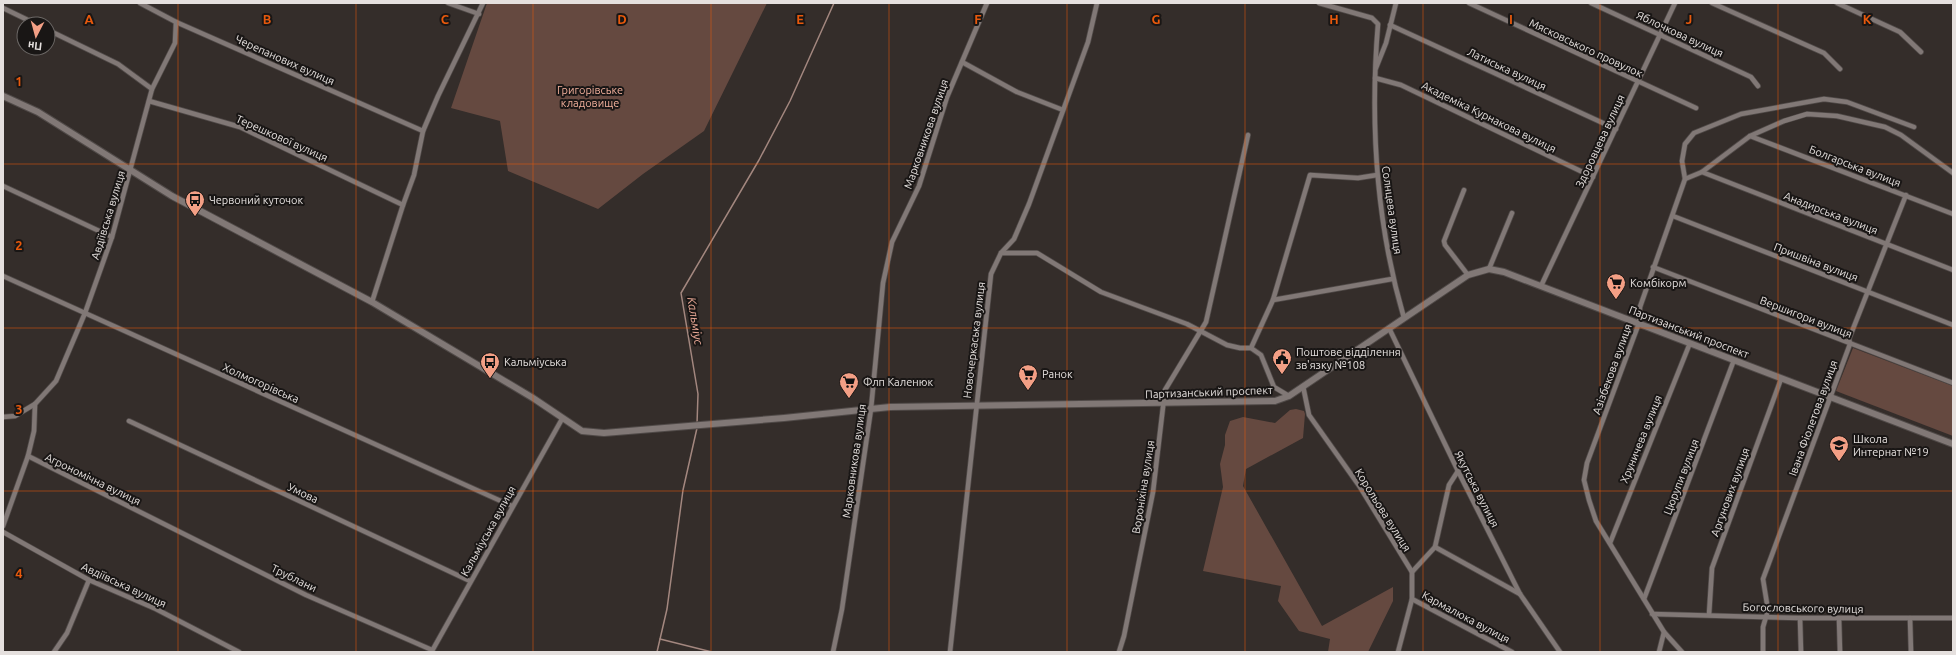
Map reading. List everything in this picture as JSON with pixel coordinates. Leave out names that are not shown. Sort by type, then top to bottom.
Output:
[{"type":"street","name":"Черепанових вулиця","points":[[140,3],[176,22],[423,131]]},
{"type":"street","points":[[448,3],[479,14]]},
{"type":"street","points":[[372,302],[414,175],[423,131],[438,96],[483,3]]},
{"type":"street","name":"Марковникова вулиця","points":[[833,652],[842,609],[871,409],[883,283],[892,242],[919,186],[947,97],[987,3]]},
{"type":"street","name":"Новочеркаська вулиця","points":[[950,652],[991,274],[1001,252],[1014,239],[1088,42],[1097,3]]},
{"type":"street","points":[[1319,3],[1376,20],[1378,24],[1374,71],[1375,78]]},
{"type":"street","points":[[1374,71],[1386,43],[1396,3]]},
{"type":"street","name":"Мясковського провулок","points":[[1469,3],[1696,108]]},
{"type":"street","name":"Яблочкова вулиця","points":[[1591,3],[1751,77],[1758,86]]},
{"type":"street","name":"Здоровцева вулиця","points":[[1541,286],[1675,3]]},
{"type":"street","points":[[1712,3],[1824,53],[1840,68]]},
{"type":"street","points":[[1837,3],[1900,32],[1921,52]]},
{"type":"street","points":[[3,8],[20,16]]},
{"type":"street","name":"Авдіївська вулиця","points":[[3,418],[15,416],[35,404],[56,381],[85,313],[112,237],[152,90],[175,43],[176,22]]},
{"type":"street","name":"Латиська вулиця","points":[[1390,25],[1616,129]]},
{"type":"street","points":[[56,34],[118,64],[152,90]]},
{"type":"street","points":[[962,62],[1017,92],[1063,110]]},
{"type":"street","name":"Солнцева вулиця","points":[[1375,78],[1377,175],[1392,279],[1404,318]]},
{"type":"street","name":"Академіка Курнакова вулиця","points":[[1375,78],[1401,84],[1593,177]]},
{"type":"street","name":"Партизанський проспект","points":[[3,96],[38,112],[172,196],[372,302],[533,398],[562,419],[582,431],[604,433],[871,409],[1275,401],[1289,396],[1468,275],[1488,269],[1504,272],[1953,444]]},
{"type":"street","points":[[1914,127],[1847,102],[1824,99],[1741,114],[1694,133],[1685,144],[1682,161],[1685,179],[1702,172],[1750,136],[1784,121],[1807,114],[1838,116],[1885,127],[1901,135],[1953,173]]},
{"type":"street","name":"Терешкової вулиця","points":[[149,101],[240,127],[403,205]]},
{"type":"street","name":"Вороніхіна вулиця","points":[[1119,652],[1126,628],[1153,492],[1165,390],[1206,322],[1248,135]]},
{"type":"street","name":"Болгарська вулиця","points":[[1750,136],[1953,214]]},
{"type":"street","name":"Анадирська вулиця","points":[[1702,172],[1953,270]]},
{"type":"street","points":[[1251,348],[1273,300],[1310,175],[1358,178],[1377,175]]},
{"type":"street","name":"Азізбекова вулиця","points":[[1682,652],[1664,632],[1652,614],[1596,521],[1584,480],[1585,471],[1639,323],[1640,307],[1685,179]]},
{"type":"street","points":[[3,186],[112,237]]},
{"type":"street","points":[[1464,190],[1444,241],[1445,245],[1468,275]]},
{"type":"street","name":"Івана Фіолетова вулиця","points":[[1763,652],[1763,628],[1768,610],[1763,579],[1850,344],[1849,339],[1906,195]]},
{"type":"street","points":[[1488,269],[1512,213]]},
{"type":"street","name":"Пришвіна вулиця","points":[[1673,216],[1953,325]]},
{"type":"street","points":[[1001,252],[1037,253],[1101,292],[1187,324],[1227,344],[1240,348],[1251,348],[1261,355],[1274,387],[1289,396]]},
{"type":"street","name":"Вершигори вулиця","points":[[1653,268],[1953,383]]},
{"type":"street","name":"Холмогорівська","points":[[3,276],[512,506]]},
{"type":"street","points":[[1273,300],[1392,279]]},
{"type":"street","name":"Якутська вулиця","points":[[1390,328],[1458,471],[1520,594],[1560,652]]},
{"type":"street","name":"Хруничева вулиця","points":[[1610,543],[1690,342]]},
{"type":"street","name":"Цюрупи вулиця","points":[[1644,599],[1734,360]]},
{"type":"street","name":"Аргунових вулиця","points":[[1709,615],[1712,568],[1782,379]]},
{"type":"street","name":"Корольова вулиця","points":[[1303,386],[1309,416],[1360,487],[1412,572]]},
{"type":"street","points":[[3,526],[28,456],[34,431],[35,404]]},
{"type":"street","name":"Кальміуська вулиця","points":[[432,651],[562,419]]},
{"type":"street","name":"Умова","points":[[128,421],[470,581]]},
{"type":"street","name":"Агрономiчна вулиця","points":[[28,456],[150,517]]},
{"type":"street","points":[[1399,652],[1412,598],[1412,572],[1435,547],[1449,485],[1458,471]]},
{"type":"street","name":"Трублани","points":[[150,517],[306,595],[432,651]]},
{"type":"street","name":"Авдіївська вулиця","points":[[3,532],[89,580],[156,610],[239,652]]},
{"type":"street","points":[[1435,547],[1520,594]]},
{"type":"street","points":[[54,652],[67,633],[89,580]]},
{"type":"street","name":"Кармалюка вулиця","points":[[1412,598],[1512,652]]},
{"type":"street","name":"Богословського вулиця","points":[[1652,614],[1800,618],[1953,618]]},
{"type":"street","points":[[1800,618],[1801,652]]},
{"type":"street","points":[[1839,618],[1840,652]]},
{"type":"street","points":[[1910,618],[1911,652]]},
{"type":"street","points":[[1658,652],[1664,632]]},
{"type":"green space","name":"Григорівське кладовище","points":[[487,3],[767,3],[704,131],[643,174],[598,209],[508,171],[500,121],[451,108]]},
{"type":"green space","points":[[1853,348],[1953,386],[1953,436],[1836,391]]},
{"type":"green space","points":[[1296,409],[1304,411],[1305,414],[1303,438],[1246,469],[1243,486],[1322,626],[1393,587],[1393,601],[1368,652],[1328,652],[1330,639],[1299,631],[1278,601],[1281,586],[1203,571],[1223,487],[1220,464],[1225,445],[1225,435],[1230,421],[1243,417],[1275,423],[1290,410]]},
{"type":"waterway","name":"Кальміус","points":[[697,424],[698,394],[681,293],[759,160],[790,101],[834,3]]},
{"type":"waterway","name":"Кальміус","points":[[657,652],[667,609],[683,490],[697,428]]},
{"type":"waterway","points":[[660,639],[712,652]]},
{"type":"place","name":"Червоний куточок","points":[[195,217]]},
{"type":"place","name":"Комбікорм","points":[[1616,300]]},
{"type":"place","name":"Поштове відділення зв'язку №108","points":[[1282,375]]},
{"type":"place","name":"Кальміуська","points":[[490,379]]},
{"type":"place","name":"Ранок","points":[[1028,391]]},
{"type":"place","name":"Флп Каленюк","points":[[849,399]]},
{"type":"place","name":"Школа Интернат №19","points":[[1839,462]]}]
